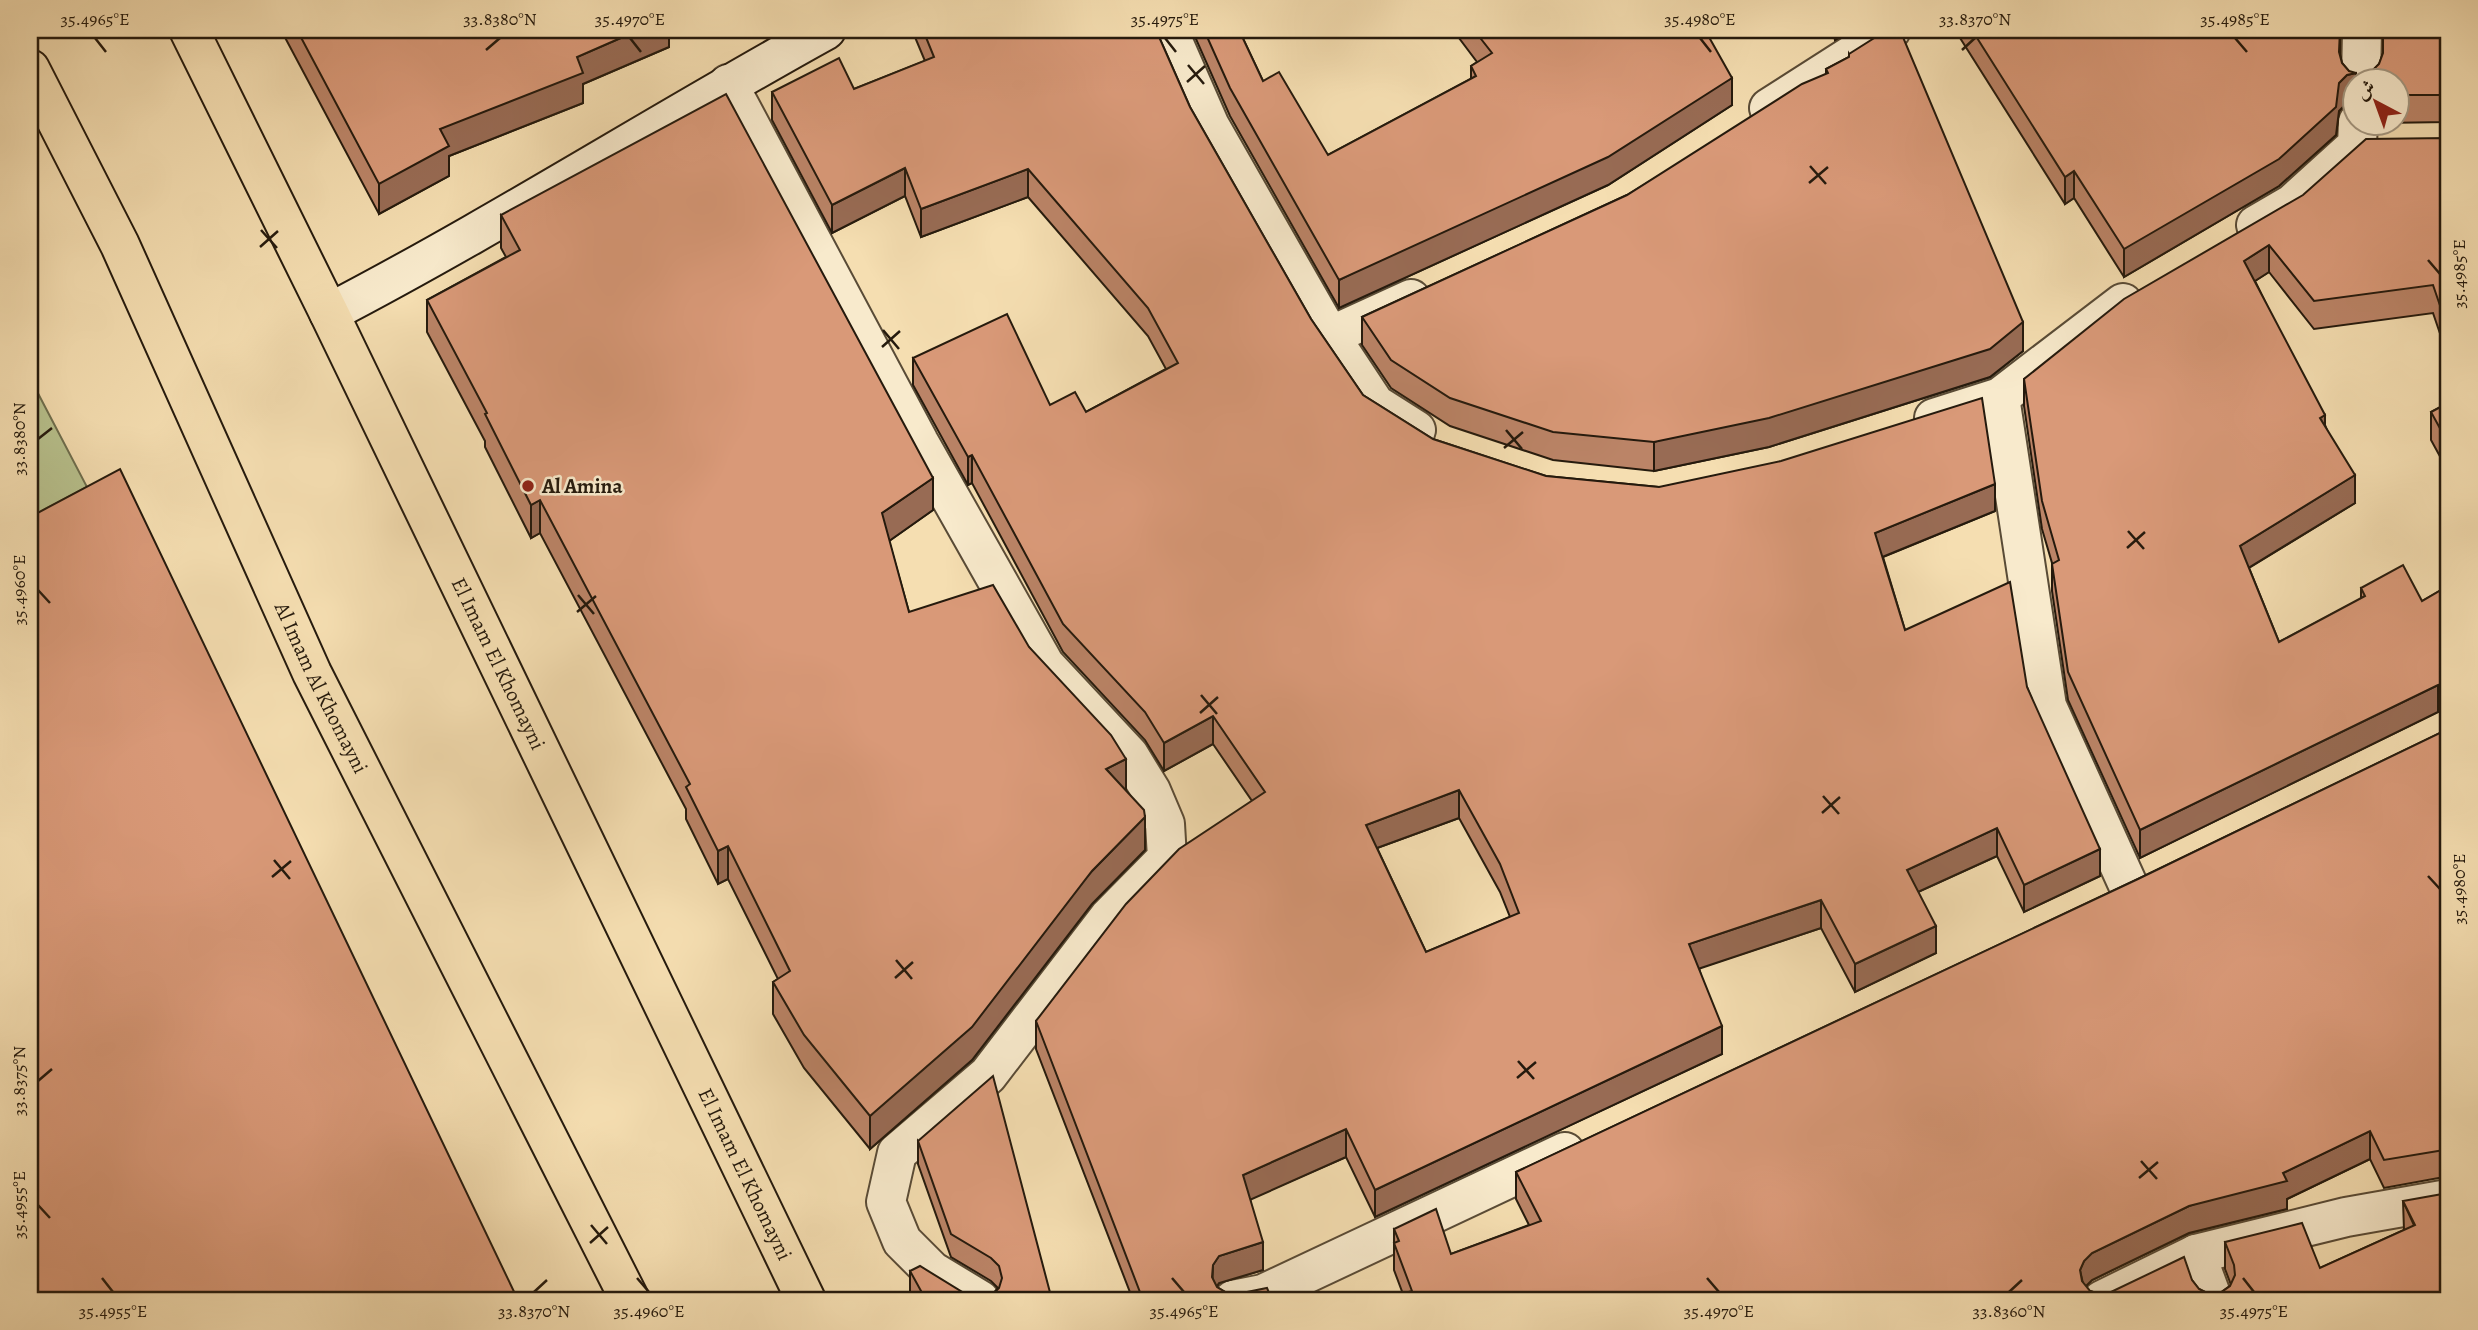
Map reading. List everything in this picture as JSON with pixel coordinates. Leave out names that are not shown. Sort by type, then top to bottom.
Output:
[{"type":"highway","name":"El Imam El Khomayni","points":[[189,30],[329,313],[806,1300]]},
{"type":"highway","name":"Al Imam Al Khomayni","points":[[30,69],[120,245],[312,673],[630,1300]]},
{"type":"highway","points":[[601,1300],[604,1248]]},
{"type":"street","points":[[329,313],[395,278],[826,30]]},
{"type":"street","points":[[1168,30],[1210,126],[1330,336],[1374,404],[1440,446]]},
{"type":"street","points":[[1743,124],[1891,30]]},
{"type":"street","points":[[2361,66],[2362,30]]},
{"type":"street","points":[[728,84],[919,442],[1045,664],[1129,755],[1151,791],[1165,824],[1167,858],[1109,917],[988,1075],[897,1153],[886,1202],[902,1241],[932,1271],[980,1300]]},
{"type":"street","points":[[2232,239],[2292,204],[2355,136]]},
{"type":"street","points":[[2364,136],[2396,145]]},
{"type":"street","points":[[1330,336],[1443,284]]},
{"type":"street","points":[[1907,426],[2000,397],[2112,309],[2148,288]]},
{"type":"street","points":[[2000,397],[2047,706],[2116,893],[2165,870]]},
{"type":"street","points":[[1233,1300],[1263,1294],[1602,1135]]},
{"type":"street","points":[[2102,1300],[2196,1254],[2346,1217],[2448,1199]]},
{"type":"street","points":[[2196,1254],[2213,1300]]},
{"type":"green space","points":[[30,378],[87,487],[30,517]]},
{"type":"building","points":[[297,30],[639,30],[577,57],[583,73],[440,129],[449,146],[379,184]]},
{"type":"building","points":[[923,30],[1156,30],[1190,107],[1311,319],[1363,395],[1433,439],[1546,476],[1659,487],[1781,461],[1982,398],[1995,484],[1875,533],[1905,630],[2010,582],[2027,687],[2100,849],[2024,885],[1997,828],[1907,870],[1936,926],[1855,964],[1821,900],[1689,944],[1722,1026],[1375,1190],[1346,1129],[1243,1175],[1263,1242],[1219,1256],[1213,1265],[1212,1277],[1217,1287],[1227,1293],[1237,1294],[1267,1288],[1272,1300],[1143,1300],[1036,1021],[1126,904],[1179,849],[1265,792],[1213,716],[1164,743],[1145,712],[1063,624],[972,455],[968,457],[913,358],[1007,314],[1050,405],[1075,392],[1086,412],[1178,363],[1148,308],[1028,169],[921,209],[905,168],[832,205],[772,92],[839,58],[854,89],[934,57]],"holes":[[[1459,790],[1500,864],[1519,913],[1426,952],[1366,825]]]},
{"type":"building","points":[[1204,30],[1239,30],[1263,81],[1279,72],[1328,155],[1476,76],[1471,66],[1492,53],[1474,30],[1705,30],[1732,78],[1608,157],[1339,280],[1230,88]]},
{"type":"building","points":[[1887,30],[1900,30],[2023,322],[1990,349],[1769,418],[1654,442],[1553,432],[1450,398],[1391,360],[1362,317],[1627,195],[1802,84],[1828,73],[1826,69],[1849,57],[1849,54]]},
{"type":"building","points":[[1972,30],[2340,30],[2339,52],[2345,66],[2342,66],[2336,107],[2279,159],[2124,249],[2074,171],[2065,177]]},
{"type":"building","points":[[2383,30],[2448,30],[2448,95],[2412,95],[2412,66],[2377,66],[2383,53]]},
{"type":"building","points":[[726,94],[933,478],[882,513],[909,612],[993,585],[1029,647],[1111,735],[1126,759],[1106,769],[1144,810],[1145,817],[1092,871],[972,1027],[870,1116],[804,1035],[773,982],[790,971],[728,846],[718,851],[686,787],[690,784],[540,500],[531,505],[485,414],[487,413],[427,300],[520,250],[501,215]]},
{"type":"building","points":[[2448,138],[2448,329],[2433,285],[2314,301],[2269,245],[2244,261],[2325,415],[2320,418],[2355,475],[2240,546],[2279,642],[2365,596],[2361,588],[2403,565],[2422,601],[2448,586],[2448,683],[2438,685],[2140,830],[2068,672],[2052,564],[2059,560],[2042,501],[2024,379],[2124,299],[2303,195],[2366,139]]},
{"type":"building","points":[[2448,403],[2448,443],[2431,412]]},
{"type":"building","points":[[120,469],[518,1300],[30,1300],[30,517]]},
{"type":"building","points":[[2448,729],[2448,1150],[2384,1160],[2370,1131],[2283,1173],[2287,1181],[2189,1206],[2092,1253],[2080,1270],[2082,1281],[2090,1291],[2100,1294],[2111,1292],[2184,1257],[2192,1280],[2199,1289],[2209,1294],[2220,1293],[2230,1286],[2235,1275],[2225,1242],[2302,1223],[2320,1268],[2415,1225],[2403,1201],[2448,1193],[2448,1300],[1381,1300],[1412,1291],[1394,1243],[1399,1241],[1394,1229],[1436,1209],[1451,1254],[1541,1221],[1516,1172],[2138,879]]},
{"type":"building","points":[[993,1076],[1052,1300],[926,1300],[910,1271],[920,1266],[969,1296],[980,1299],[991,1296],[999,1288],[1002,1278],[999,1266],[991,1258],[951,1234],[918,1141]]},
{"type":"place","name":"Al Amina","points":[[528,486]]}]
